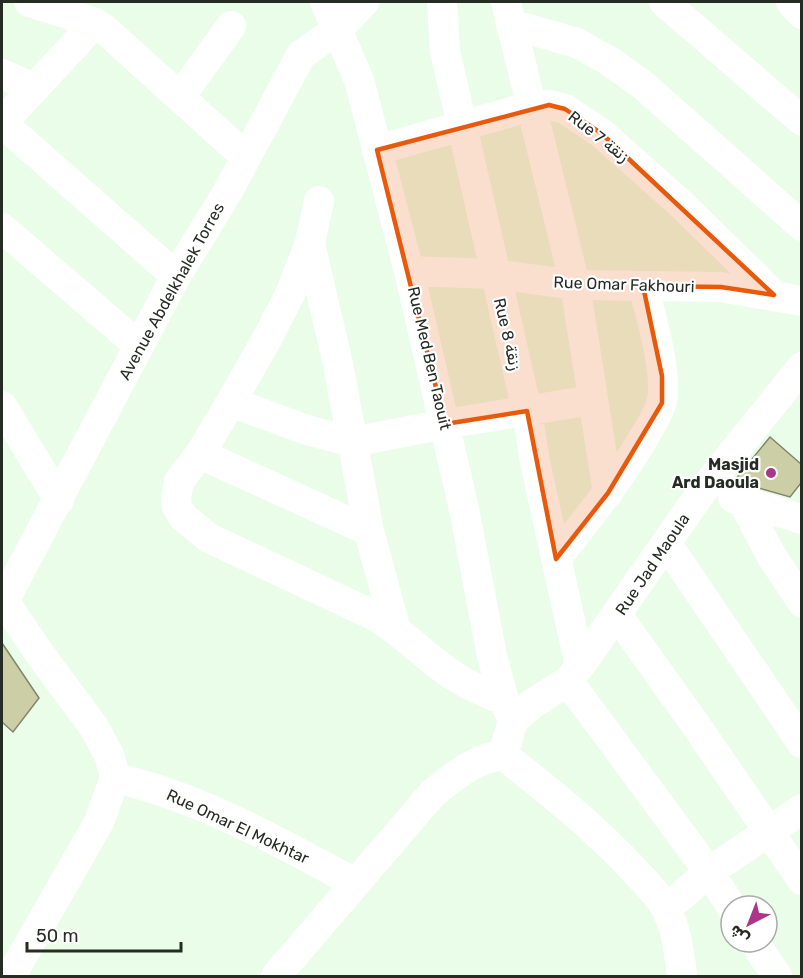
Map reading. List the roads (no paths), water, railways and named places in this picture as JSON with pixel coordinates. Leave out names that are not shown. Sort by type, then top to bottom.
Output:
[{"type":"street","points":[[29,2],[92,12],[246,157]]},
{"type":"street","name":"Rue Med Ben Taouit","points":[[325,2],[359,80],[410,271],[464,509],[492,656],[509,711]]},
{"type":"street","name":"Avenue Abdelkhalek Torres","points":[[3,599],[59,500],[176,276],[246,157],[301,55],[338,29],[364,2]]},
{"type":"street","name":"Rue 8 زنقة","points":[[442,2],[445,51],[527,411],[535,462],[556,559],[574,673]]},
{"type":"street","points":[[664,2],[801,121]]},
{"type":"street","points":[[791,2],[801,14]]},
{"type":"street","points":[[92,12],[81,38],[2,123],[176,276]]},
{"type":"street","points":[[509,13],[575,285],[608,493]]},
{"type":"street","points":[[509,13],[577,43],[619,67],[644,86],[801,226]]},
{"type":"street","points":[[180,97],[231,26]]},
{"type":"street","points":[[2,74],[34,88]]},
{"type":"street","name":"Rue 7 زنقة","points":[[377,150],[532,106],[549,105],[566,109],[600,134],[788,298]]},
{"type":"street","points":[[319,201],[310,243],[299,274],[268,337],[231,402],[200,454],[182,475],[177,486],[177,507],[183,517],[209,538],[352,604],[395,627],[454,676],[485,693],[509,711],[503,755]]},
{"type":"street","points":[[2,228],[139,346]]},
{"type":"street","points":[[310,243],[338,364],[369,531],[395,627]]},
{"type":"street","name":"Rue Omar Fakhouri","points":[[410,271],[494,274],[575,285],[721,287],[788,298]]},
{"type":"street","points":[[556,559],[608,493],[637,449],[662,403],[662,376],[652,319],[643,286]]},
{"type":"street","name":"Rue Jad Maoula","points":[[509,711],[532,704],[574,673],[703,490],[801,367]]},
{"type":"street","points":[[231,402],[298,427],[352,442],[592,400]]},
{"type":"street","points":[[2,406],[59,500]]},
{"type":"street","points":[[200,454],[369,531]]},
{"type":"street","points":[[703,490],[799,514]]},
{"type":"street","points":[[742,500],[771,555],[801,602]]},
{"type":"street","points":[[666,543],[801,743]]},
{"type":"street","points":[[3,599],[94,727],[110,756],[115,778],[99,822],[11,976]]},
{"type":"street","points":[[617,615],[801,880]]},
{"type":"street","points":[[574,673],[723,894]]},
{"type":"street","points":[[276,976],[433,793],[478,762],[491,756],[503,755],[565,803],[605,839],[650,887],[667,908],[677,941],[682,976]]},
{"type":"street","name":"Rue Omar El Mokhtar","points":[[115,778],[154,788],[205,808],[355,883]]},
{"type":"street","points":[[667,908],[709,872],[801,809]]},
{"type":"street","points":[[762,954],[777,976]]},
{"type":"place","name":"Masjid Ard Daoula","points":[[771,473]]}]
